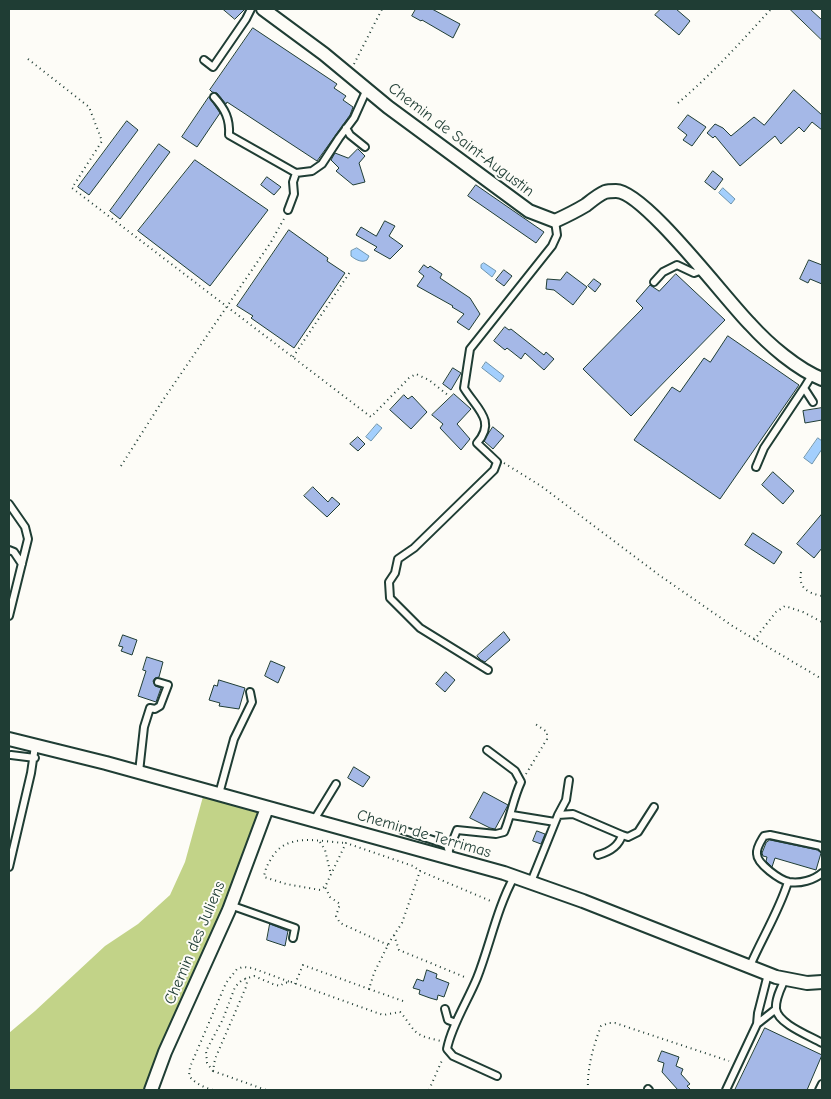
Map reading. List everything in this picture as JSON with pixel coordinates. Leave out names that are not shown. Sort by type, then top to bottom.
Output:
[{"type":"street","name":"Chemin de Saint-Augustin","points":[[263,9],[529,212],[555,221]]},
{"type":"street","points":[[555,221],[572,214],[606,192],[619,191],[630,195],[648,210],[752,327],[773,347],[817,377]]},
{"type":"street","name":"Chemin de Terrimas","points":[[9,740],[35,752],[139,772],[267,808],[448,854],[583,901],[768,974],[806,984],[822,982]]},
{"type":"street","name":"Chemin des Juliens","points":[[151,1090],[165,1052],[230,905],[267,808]]},
{"type":"lane","points":[[204,60],[213,67],[252,9]]},
{"type":"lane","points":[[214,97],[224,107],[230,124],[229,135],[296,173],[312,172],[322,164],[354,118],[367,89]]},
{"type":"lane","points":[[346,128],[350,135],[365,147]]},
{"type":"lane","points":[[288,210],[294,194],[293,182],[296,173]]},
{"type":"lane","points":[[488,670],[420,628],[390,598],[389,582],[395,573],[398,559],[414,548],[486,480],[494,470],[497,462],[476,443],[486,429],[486,420],[464,388],[470,349],[552,246],[557,235],[555,221]]},
{"type":"lane","points":[[654,282],[662,272],[677,265],[694,273],[702,270]]},
{"type":"lane","points":[[756,467],[764,448],[804,388],[817,377]]},
{"type":"lane","points":[[804,388],[813,402]]},
{"type":"lane","points":[[9,504],[24,526],[28,538],[9,616]]},
{"type":"lane","points":[[9,550],[14,552],[22,564]]},
{"type":"lane","points":[[139,772],[144,727],[150,708],[155,709],[160,706],[168,685],[158,682]]},
{"type":"lane","points":[[219,794],[234,739],[252,702],[250,692]]},
{"type":"lane","points":[[448,854],[457,830],[496,834],[504,832],[512,815],[513,803],[521,782],[515,771],[487,750]]},
{"type":"lane","points":[[9,867],[11,848],[35,752],[11,755]]},
{"type":"lane","points":[[531,882],[566,800],[569,780]]},
{"type":"lane","points":[[314,820],[336,784]]},
{"type":"lane","points":[[558,815],[573,814],[628,837],[638,832],[654,807]]},
{"type":"lane","points":[[512,815],[555,822]]},
{"type":"lane","points":[[402,830],[447,845],[448,854]]},
{"type":"lane","points":[[598,855],[608,852],[620,842],[622,835]]},
{"type":"lane","points":[[822,848],[821,846],[770,835],[764,836],[756,854],[760,864],[788,882],[815,879],[822,873]]},
{"type":"lane","points":[[496,1076],[452,1056],[448,1046],[488,948],[506,891],[514,876]]},
{"type":"lane","points":[[750,966],[783,897],[788,882]]},
{"type":"lane","points":[[230,905],[295,928],[293,938]]},
{"type":"lane","points":[[726,1090],[757,1024],[768,974]]},
{"type":"lane","points":[[785,979],[778,994],[776,1009],[780,1019],[822,1043]]},
{"type":"lane","points":[[444,1009],[448,1020],[456,1023]]},
{"type":"lane","points":[[757,1024],[776,1009]]},
{"type":"lane","points":[[819,1090],[822,1084]]},
{"type":"path","points":[[348,74],[382,9]]},
{"type":"path","points":[[678,102],[726,59],[771,9]]},
{"type":"path","points":[[28,59],[89,107],[102,141],[72,188],[371,417],[416,374],[429,380],[449,396]]},
{"type":"path","points":[[121,466],[161,403],[271,242],[288,210]]},
{"type":"path","points":[[293,358],[350,272]]},
{"type":"path","points":[[497,462],[505,463],[541,486],[659,575],[754,640],[822,679]]},
{"type":"path","points":[[801,572],[802,587],[811,593],[822,596]]},
{"type":"path","points":[[754,640],[776,612],[784,606],[803,612],[822,622]]},
{"type":"path","points":[[521,782],[547,739],[547,732],[534,723]]},
{"type":"path","points":[[346,843],[331,875],[320,890],[309,889],[264,877],[264,871],[272,856],[282,845],[297,839],[346,843],[413,866],[420,871],[496,904]]},
{"type":"path","points":[[320,842],[331,875]]},
{"type":"path","points":[[368,989],[374,972],[402,923],[420,871]]},
{"type":"path","points":[[324,887],[330,897],[340,904],[336,916],[340,923],[388,945]]},
{"type":"path","points":[[394,935],[399,950],[470,979]]},
{"type":"path","points":[[295,984],[302,965],[403,1001]]},
{"type":"path","points":[[213,1090],[202,1087],[194,1082],[189,1076],[190,1067],[226,982],[237,969],[243,967],[383,1015],[400,1012],[409,1021],[415,1032],[448,1046],[429,1090]]},
{"type":"path","points":[[266,1090],[213,1071],[207,1063],[206,1051],[223,1019],[236,987],[245,978],[254,976],[280,986],[291,982]]},
{"type":"path","points":[[213,1071],[215,1060],[246,987],[247,982],[245,978]]},
{"type":"path","points":[[588,1090],[588,1077],[595,1042],[601,1026],[609,1023],[615,1023],[739,1064]]},
{"type":"green space","points":[[204,793],[264,810],[149,1090],[9,1090],[9,1033],[105,946],[138,924],[170,895],[185,862]]},
{"type":"water","points":[[723,188],[735,199],[731,204],[719,193]]},
{"type":"water","points":[[357,248],[369,256],[367,260],[359,261],[351,256],[351,251]]},
{"type":"water","points":[[484,263],[496,271],[492,277],[481,268],[481,265]]},
{"type":"water","points":[[486,362],[504,376],[500,382],[482,368]]},
{"type":"water","points":[[377,424],[382,428],[371,441],[366,437]]},
{"type":"water","points":[[818,438],[822,441],[822,449],[812,464],[804,458]]},
{"type":"building","points":[[223,9],[245,9],[235,19]]},
{"type":"building","points":[[416,9],[432,9],[460,24],[453,38],[412,16]]},
{"type":"building","points":[[661,9],[676,9],[690,21],[679,35],[655,15]]},
{"type":"building","points":[[790,9],[810,9],[822,20],[822,40]]},
{"type":"building","points":[[253,28],[337,84],[334,88],[346,96],[343,100],[353,107],[350,115],[317,161],[227,102],[226,104],[217,93],[210,90]]},
{"type":"building","points":[[794,90],[822,115],[822,130],[812,122],[804,132],[799,127],[781,144],[775,136],[740,166],[715,136],[713,138],[707,133],[715,124],[723,128],[731,136],[754,117],[764,125]]},
{"type":"building","points":[[209,97],[220,113],[197,147],[182,137]]},
{"type":"building","points":[[688,115],[706,127],[692,146],[683,140],[687,135],[678,128]]},
{"type":"building","points":[[127,121],[138,130],[89,195],[78,187]]},
{"type":"building","points":[[159,144],[170,152],[120,219],[110,211]]},
{"type":"building","points":[[358,149],[365,156],[359,163],[365,182],[353,185],[336,171],[339,168],[331,160],[335,153],[348,158]]},
{"type":"building","points":[[195,160],[268,210],[210,286],[138,231]]},
{"type":"building","points":[[713,171],[723,179],[715,190],[705,182]]},
{"type":"building","points":[[267,177],[281,187],[274,195],[261,185]]},
{"type":"building","points":[[476,185],[544,232],[536,243],[468,196]]},
{"type":"building","points":[[385,221],[395,226],[389,236],[403,246],[390,259],[374,250],[377,247],[356,235],[361,227],[376,236]]},
{"type":"building","points":[[289,230],[328,258],[327,261],[345,273],[294,348],[237,306]]},
{"type":"building","points":[[809,260],[822,265],[822,284],[810,279],[808,283],[800,279]]},
{"type":"building","points":[[424,265],[428,268],[430,266],[442,274],[440,278],[470,298],[480,314],[469,330],[457,322],[464,314],[417,286],[424,276],[419,272]]},
{"type":"building","points":[[504,270],[512,276],[504,286],[496,280]]},
{"type":"building","points":[[567,272],[587,287],[573,305],[554,290],[546,289],[547,279],[560,280]]},
{"type":"building","points":[[676,274],[725,320],[631,416],[583,369],[643,308],[636,301],[650,285],[659,291]]},
{"type":"building","points":[[594,279],[601,284],[595,292],[588,286]]},
{"type":"building","points":[[505,327],[509,330],[511,329],[544,355],[546,352],[554,359],[544,370],[525,353],[521,359],[507,348],[505,350],[494,341]]},
{"type":"building","points":[[728,336],[799,385],[720,499],[634,440],[672,387],[680,392],[704,358],[710,362]]},
{"type":"building","points":[[453,368],[461,373],[451,390],[443,384]]},
{"type":"building","points":[[454,394],[471,409],[457,424],[470,439],[461,450],[440,428],[443,424],[432,415]]},
{"type":"building","points":[[404,395],[408,399],[412,396],[427,412],[411,429],[390,410]]},
{"type":"building","points":[[822,408],[822,420],[805,423],[803,411]]},
{"type":"building","points":[[493,427],[504,436],[493,449],[484,441]]},
{"type":"building","points":[[358,437],[365,444],[358,451],[350,444]]},
{"type":"building","points":[[773,472],[794,491],[783,504],[762,485]]},
{"type":"building","points":[[313,487],[328,502],[332,497],[340,504],[327,517],[304,496]]},
{"type":"building","points":[[822,514],[822,548],[814,558],[797,544]]},
{"type":"building","points":[[753,533],[782,552],[774,564],[745,545]]},
{"type":"building","points":[[504,632],[510,640],[485,662],[481,660],[477,656]]},
{"type":"building","points":[[123,635],[137,640],[132,655],[121,651],[123,647],[119,646]]},
{"type":"building","points":[[147,657],[163,662],[159,677],[153,681],[155,686],[161,688],[156,702],[138,696],[146,671],[143,670]]},
{"type":"building","points":[[271,661],[285,667],[278,683],[265,676]]},
{"type":"building","points":[[446,672],[455,680],[445,692],[436,684]]},
{"type":"building","points":[[219,680],[245,688],[239,709],[219,706],[220,703],[209,700],[214,685],[217,686]]},
{"type":"building","points":[[354,767],[370,777],[363,787],[348,778]]},
{"type":"building","points":[[484,792],[508,805],[495,829],[470,818]]},
{"type":"building","points":[[537,831],[545,834],[541,844],[533,841]]},
{"type":"building","points":[[770,840],[818,850],[821,853],[816,870],[775,858],[772,867],[766,861],[767,857],[763,856],[762,853],[766,843]]},
{"type":"building","points":[[270,924],[288,931],[285,946],[267,940]]},
{"type":"building","points":[[427,970],[437,974],[436,978],[449,983],[444,997],[438,995],[437,1000],[430,998],[419,994],[420,990],[413,988],[417,979],[423,981]]},
{"type":"building","points":[[765,1028],[822,1055],[807,1090],[735,1090]]},
{"type":"building","points":[[662,1051],[679,1057],[676,1066],[683,1069],[681,1074],[690,1084],[687,1086],[691,1090],[678,1090],[662,1072],[664,1063],[658,1061]]}]
